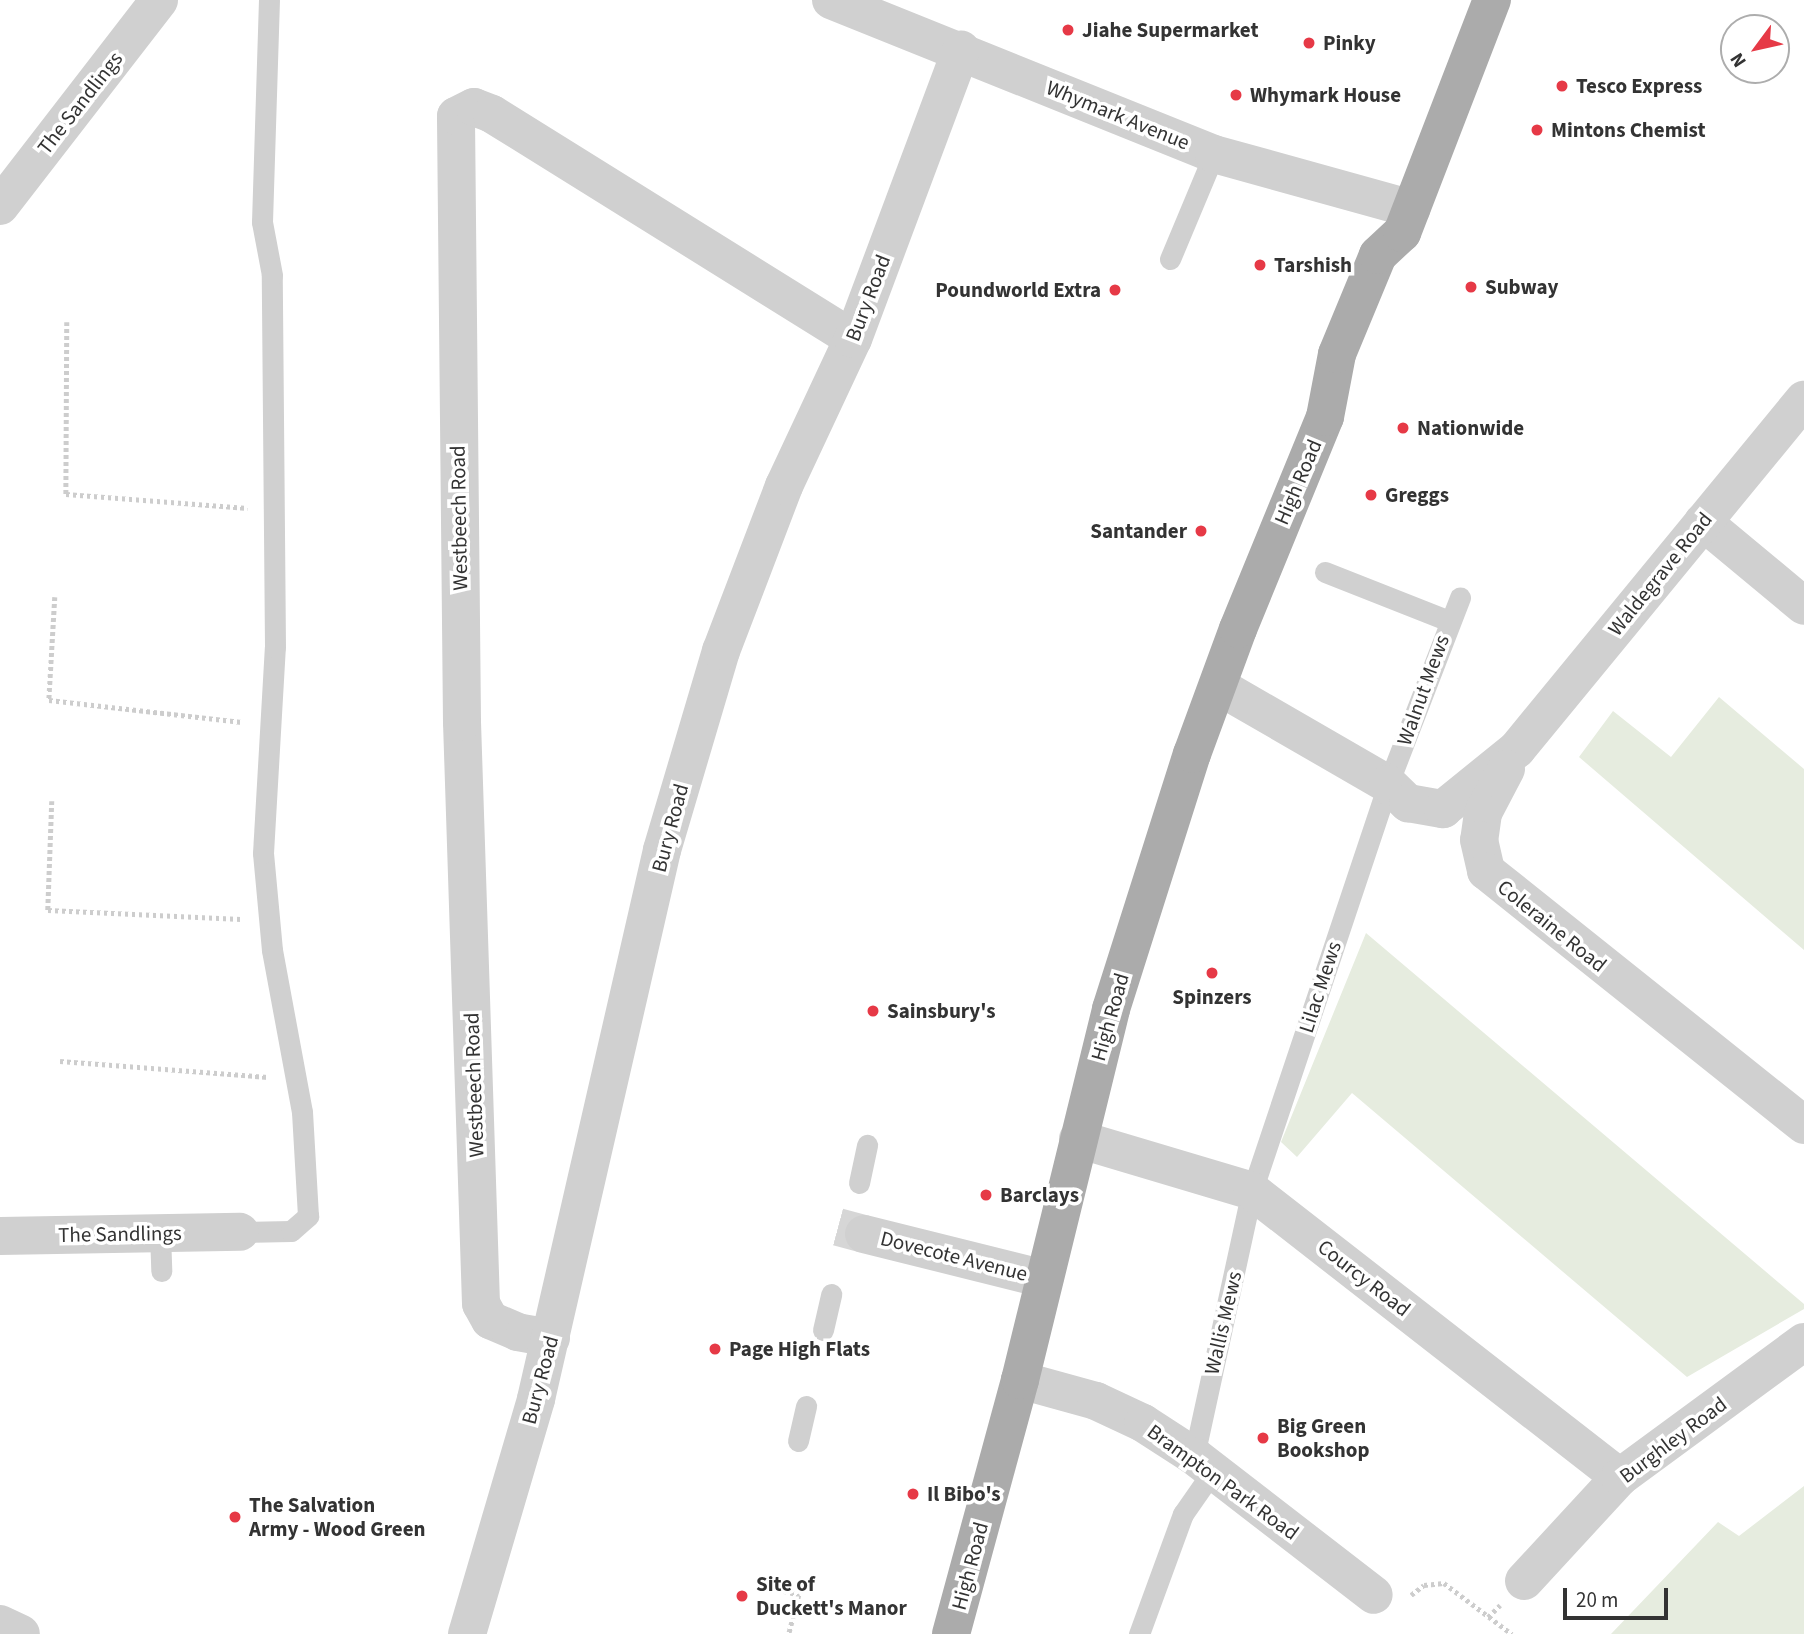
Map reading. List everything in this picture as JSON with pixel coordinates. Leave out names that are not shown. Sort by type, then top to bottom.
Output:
[{"type":"main road","name":"High Road","points":[[951,1634],[1020,1380],[1111,1009],[1218,687],[1325,417],[1337,354],[1378,255],[1407,221],[1494,1]]},
{"type":"street","name":"The Sandlings","points":[[0,206],[159,0]]},
{"type":"street","name":"Whymark Avenue","points":[[831,0],[961,50],[1214,154],[1407,221]]},
{"type":"street","name":"Bury Road","points":[[467,1634],[551,1338],[662,850],[717,664],[783,486],[853,339],[961,50]]},
{"type":"street","name":"Westbeech Road","points":[[551,1338],[489,1320],[481,1304],[461,722],[456,116],[474,107],[492,114],[853,339]]},
{"type":"street","name":"Waldegrave Road","points":[[1517,749],[1804,400]]},
{"type":"street","points":[[1703,522],[1804,606]]},
{"type":"street","points":[[1218,687],[1388,784],[1408,803],[1443,809],[1470,792],[1517,749]]},
{"type":"street","name":"Coleraine Road","points":[[1517,749],[1483,813],[1479,840],[1486,872],[1804,1125]]},
{"type":"street","name":"Courcy Road","points":[[1078,1139],[1252,1191],[1620,1477]]},
{"type":"street","name":"The Sandlings","points":[[0,1236],[240,1232]]},
{"type":"street","name":"Dovecote Avenue","points":[[864,1234],[1044,1279]]},
{"type":"street","name":"Burghley Road","points":[[1524,1581],[1620,1477],[1804,1342]]},
{"type":"street","name":"Brampton Park Road","points":[[1020,1380],[1096,1401],[1143,1423],[1203,1463],[1374,1595]]},
{"type":"street","points":[[0,1623],[23,1634],[35,1634]]},
{"type":"lane","points":[[240,1232],[291,1231],[308,1216],[296,1079],[270,921],[263,853],[275,647],[272,275],[262,222],[269,0]]},
{"type":"lane","points":[[1170,259],[1214,154]]},
{"type":"lane","points":[[1325,572],[1443,618]]},
{"type":"lane","name":"Walnut Mews","points":[[1388,784],[1460,597]]},
{"type":"lane","name":"Lilac Mews","points":[[1252,1191],[1388,784]]},
{"type":"lane","points":[[859,1183],[867,1145]]},
{"type":"lane","name":"Wallis Mews","points":[[1203,1463],[1252,1191]]},
{"type":"lane","points":[[160,1233],[161,1271]]},
{"type":"lane","points":[[822,1330],[831,1294]]},
{"type":"lane","points":[[798,1441],[806,1406]]},
{"type":"lane","points":[[1139,1634],[1203,1463]]},
{"type":"path","points":[[67,322],[65,494],[273,510]]},
{"type":"path","points":[[55,597],[49,700],[271,726]]},
{"type":"path","points":[[52,801],[48,910],[270,921]]},
{"type":"path","points":[[60,1062],[296,1079]]},
{"type":"path","points":[[1444,1583],[1512,1634]]},
{"type":"path","points":[[777,1589],[799,1595],[789,1634]]},
{"type":"shaded area","points":[[1719,697],[1804,769],[1804,950],[1579,757],[1613,711],[1671,757]]},
{"type":"shaded area","points":[[1366,933],[1804,1304],[1804,1309],[1687,1377],[1352,1093],[1297,1157],[1281,1142]]},
{"type":"shaded area","points":[[1804,1486],[1804,1634],[1611,1634],[1718,1522],[1739,1536]]},
{"type":"tunnel","points":[[838,1227],[864,1234]]},
{"type":"place","name":"Jiahe Supermarket","points":[[1068,30]]},
{"type":"place","name":"Pinky","points":[[1309,43]]},
{"type":"place","name":"Tesco Express","points":[[1562,86]]},
{"type":"place","name":"Whymark House","points":[[1236,95]]},
{"type":"place","name":"Mintons Chemist","points":[[1537,130]]},
{"type":"place","name":"Tarshish","points":[[1260,265]]},
{"type":"place","name":"Subway","points":[[1471,287]]},
{"type":"place","name":"Poundworld Extra","points":[[1115,290]]},
{"type":"place","name":"Nationwide","points":[[1403,428]]},
{"type":"place","name":"Greggs","points":[[1371,495]]},
{"type":"place","name":"Santander","points":[[1201,531]]},
{"type":"place","name":"Spinzers","points":[[1212,973]]},
{"type":"place","name":"Sainsbury's","points":[[873,1011]]},
{"type":"place","name":"Barclays","points":[[986,1195]]},
{"type":"place","name":"Page High Flats","points":[[715,1349]]},
{"type":"place","name":"Big Green Bookshop","points":[[1263,1438]]},
{"type":"place","name":"Il Bibo's","points":[[913,1494]]},
{"type":"place","name":"The Salvation Army - Wood Green","points":[[235,1517]]},
{"type":"place","name":"Site of Duckett's Manor","points":[[742,1596]]}]
